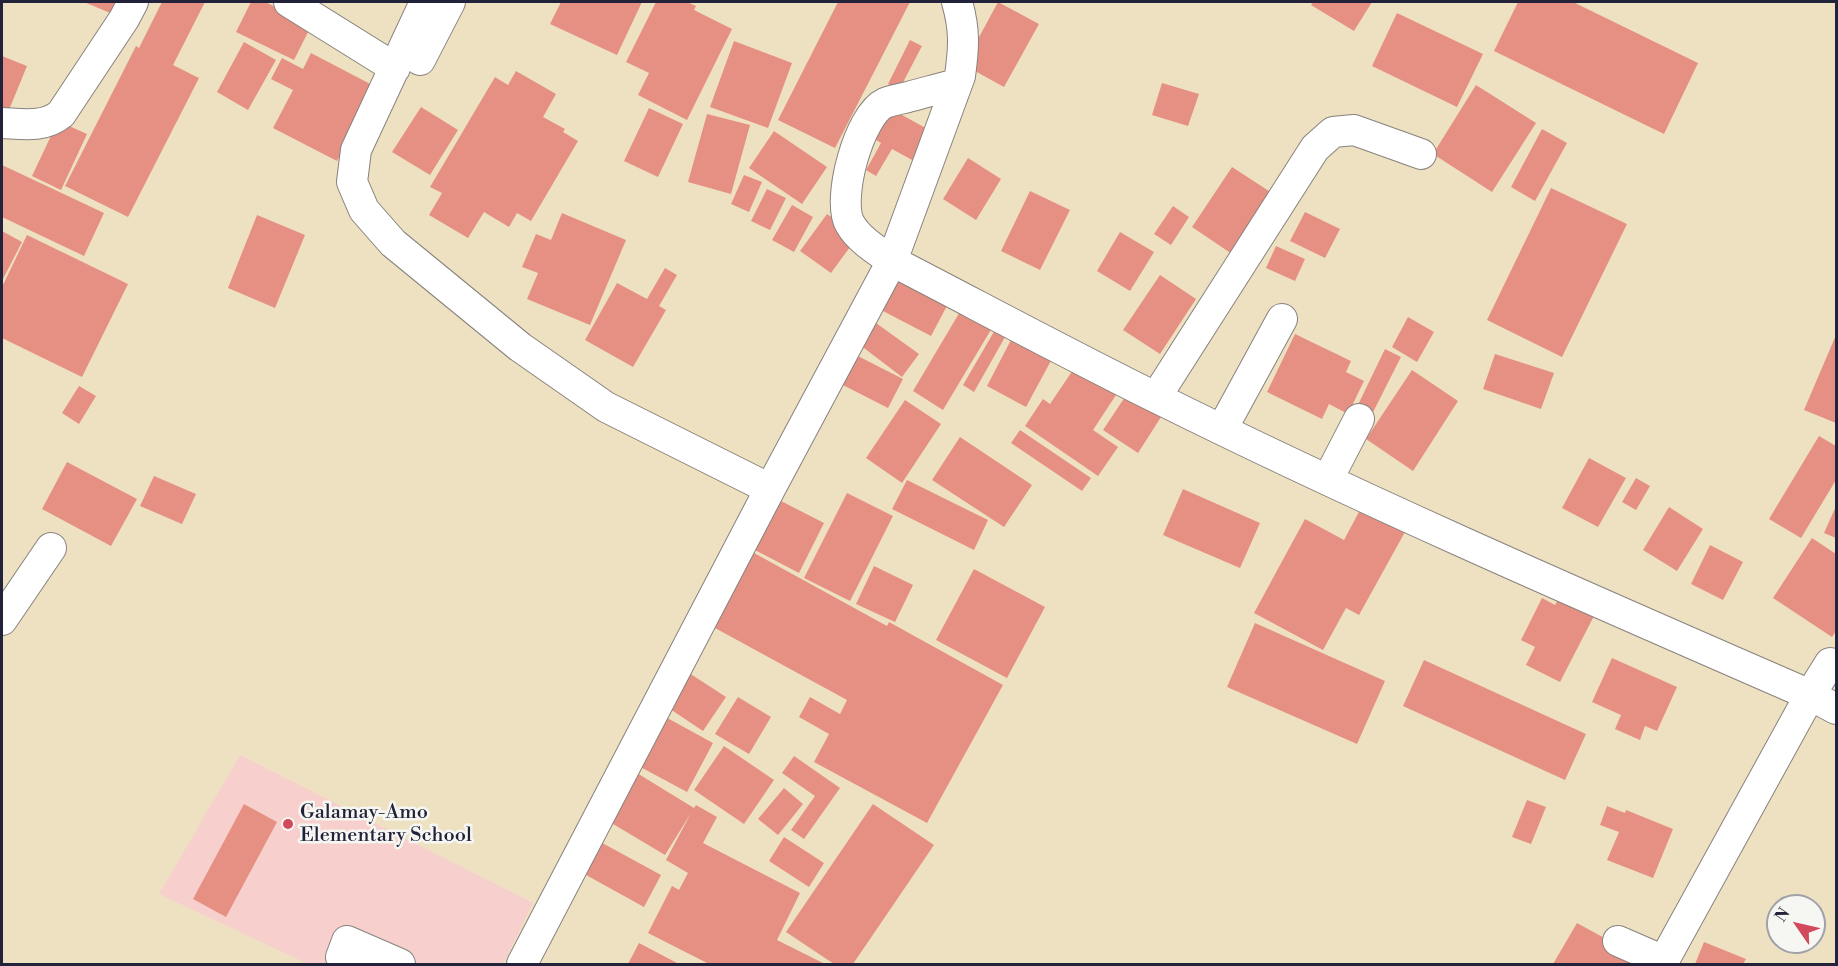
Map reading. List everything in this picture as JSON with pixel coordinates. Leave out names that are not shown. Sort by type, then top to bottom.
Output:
[{"type":"street","points":[[2,123],[39,124],[52,122],[61,114],[133,2]]},
{"type":"street","points":[[289,2],[395,68]]},
{"type":"street","points":[[425,2],[356,150],[352,182],[364,210],[393,243],[520,347],[606,407],[770,489]]},
{"type":"street","points":[[379,102],[400,88],[418,64],[450,2]]},
{"type":"street","points":[[522,964],[892,261],[957,84],[963,52],[963,25],[957,2]]},
{"type":"street","points":[[957,84],[884,103],[860,134],[846,185],[845,207],[850,224],[864,239],[892,261],[1156,397],[1328,480],[1478,549],[1810,695],[1836,709]]},
{"type":"street","points":[[1156,397],[1316,148],[1333,132],[1353,130],[1421,154]]},
{"type":"street","points":[[1222,429],[1282,319]]},
{"type":"street","points":[[1328,480],[1359,418]]},
{"type":"street","points":[[2,620],[51,548]]},
{"type":"street","points":[[1618,941],[1663,963],[1810,695],[1830,663]]},
{"type":"street","points":[[354,964],[341,957],[347,941],[400,964]]},
{"type":"shaded area","name":"Galamay-Amo Elementary School","points":[[240,755],[533,903],[503,964],[308,964],[159,894]]},
{"type":"building","points":[[84,2],[121,2],[115,15]]},
{"type":"building","points":[[162,2],[205,2],[173,65],[199,78],[128,217],[65,186],[136,46],[139,48]]},
{"type":"building","points":[[251,2],[265,2],[312,24],[294,60],[236,32]]},
{"type":"building","points":[[561,2],[642,2],[617,55],[550,24]]},
{"type":"building","points":[[656,2],[687,2],[696,6],[694,10],[732,29],[687,120],[638,95],[649,73],[626,62]]},
{"type":"building","points":[[838,2],[910,2],[835,148],[778,120]]},
{"type":"building","points":[[998,2],[1039,24],[1004,87],[964,65]]},
{"type":"building","points":[[1313,2],[1372,2],[1354,31],[1311,5]]},
{"type":"building","points":[[1518,2],[1573,2],[1698,63],[1664,134],[1494,51]]},
{"type":"building","points":[[1397,13],[1483,54],[1457,107],[1372,66]]},
{"type":"building","points":[[910,40],[922,46],[899,90],[888,84]]},
{"type":"building","points":[[734,41],[792,63],[768,128],[710,107]]},
{"type":"building","points":[[244,42],[276,60],[248,110],[217,92]]},
{"type":"building","points":[[311,53],[376,87],[337,161],[273,128],[293,90],[271,79],[282,58],[303,69]]},
{"type":"building","points":[[2,56],[27,66],[4,122],[2,121]]},
{"type":"building","points":[[516,71],[556,94],[543,117],[565,129],[563,132],[578,141],[531,221],[517,213],[509,227],[484,212],[468,238],[429,215],[442,193],[430,187],[495,77],[508,85]]},
{"type":"building","points":[[1162,83],[1199,94],[1188,126],[1152,115]]},
{"type":"building","points":[[1476,85],[1536,123],[1492,192],[1433,154]]},
{"type":"building","points":[[884,105],[931,131],[914,161],[892,149],[876,176],[866,170],[881,143],[868,135]]},
{"type":"building","points":[[421,107],[458,130],[430,175],[392,152]]},
{"type":"building","points":[[649,108],[683,124],[658,177],[624,161]]},
{"type":"building","points":[[707,114],[750,125],[731,194],[688,182]]},
{"type":"building","points":[[58,121],[87,134],[61,190],[32,176]]},
{"type":"building","points":[[1542,129],[1567,143],[1535,201],[1511,187]]},
{"type":"building","points":[[774,131],[827,167],[802,204],[749,168]]},
{"type":"building","points":[[968,158],[1001,179],[976,220],[943,199]]},
{"type":"building","points":[[2,165],[104,213],[84,256],[2,217]]},
{"type":"building","points":[[1232,167],[1272,193],[1232,254],[1192,227]]},
{"type":"building","points":[[744,175],[762,182],[749,212],[731,204]]},
{"type":"building","points":[[1551,188],[1627,224],[1562,357],[1487,320]]},
{"type":"building","points":[[767,189],[786,198],[770,230],[751,221]]},
{"type":"building","points":[[1030,191],[1070,210],[1040,270],[1001,251]]},
{"type":"building","points":[[792,205],[813,217],[794,252],[772,240]]},
{"type":"building","points":[[1173,206],[1189,217],[1171,245],[1154,234]]},
{"type":"building","points":[[1305,212],[1340,229],[1325,258],[1290,241]]},
{"type":"building","points":[[562,213],[626,240],[590,325],[527,299],[538,273],[522,267],[536,234],[551,240]]},
{"type":"building","points":[[827,214],[858,236],[831,273],[800,251]]},
{"type":"building","points":[[257,215],[305,235],[275,308],[228,288]]},
{"type":"building","points":[[2,231],[22,242],[2,281]]},
{"type":"building","points":[[1120,232],[1154,252],[1130,291],[1097,271]]},
{"type":"building","points":[[27,235],[128,284],[82,377],[2,338],[2,287]]},
{"type":"building","points":[[1276,246],[1305,259],[1295,281],[1266,268]]},
{"type":"building","points":[[665,268],[677,275],[659,306],[666,310],[633,367],[585,340],[617,283],[647,299]]},
{"type":"building","points":[[1160,275],[1196,299],[1160,354],[1123,330]]},
{"type":"building","points":[[898,277],[948,304],[931,336],[881,310]]},
{"type":"building","points":[[961,310],[992,328],[943,410],[913,391]]},
{"type":"building","points":[[1408,317],[1434,332],[1417,362],[1392,347]]},
{"type":"building","points":[[876,323],[919,354],[902,377],[860,345]]},
{"type":"building","points":[[999,323],[1009,330],[974,392],[963,385]]},
{"type":"building","points":[[1295,334],[1351,361],[1346,372],[1364,381],[1348,414],[1329,404],[1322,419],[1267,392]]},
{"type":"building","points":[[1836,335],[1836,423],[1804,410]]},
{"type":"building","points":[[1013,336],[1053,357],[1026,407],[987,386]]},
{"type":"building","points":[[1385,349],[1401,357],[1369,420],[1354,413]]},
{"type":"building","points":[[852,353],[903,379],[888,408],[837,382]]},
{"type":"building","points":[[1495,354],[1554,373],[1541,409],[1483,389]]},
{"type":"building","points":[[1079,361],[1120,389],[1093,430],[1118,447],[1098,476],[1025,426],[1043,399],[1050,404]]},
{"type":"building","points":[[1412,370],[1458,401],[1413,471],[1366,439]]},
{"type":"building","points":[[79,386],[96,396],[79,424],[62,413]]},
{"type":"building","points":[[1129,391],[1163,414],[1138,453],[1103,430]]},
{"type":"building","points":[[905,400],[941,424],[902,483],[866,458]]},
{"type":"building","points":[[1020,430],[1091,478],[1082,491],[1011,443]]},
{"type":"building","points":[[1819,436],[1836,446],[1836,480],[1801,538],[1769,519]]},
{"type":"building","points":[[960,437],[1032,485],[1004,527],[932,480]]},
{"type":"building","points":[[1589,458],[1626,478],[1598,527],[1562,508]]},
{"type":"building","points":[[67,462],[137,499],[111,546],[42,509]]},
{"type":"building","points":[[154,476],[196,494],[182,524],[140,506]]},
{"type":"building","points":[[1636,478],[1650,486],[1636,510],[1622,502]]},
{"type":"building","points":[[907,480],[988,520],[974,550],[892,509]]},
{"type":"building","points":[[1183,489],[1260,523],[1240,568],[1163,535]]},
{"type":"building","points":[[847,493],[893,516],[850,601],[804,578]]},
{"type":"building","points":[[779,500],[824,523],[799,573],[753,549]]},
{"type":"building","points":[[1836,506],[1836,538],[1824,533]]},
{"type":"building","points":[[1669,507],[1703,529],[1677,571],[1643,550]]},
{"type":"building","points":[[1361,508],[1405,532],[1359,615],[1346,608],[1323,650],[1254,613],[1305,519],[1344,540]]},
{"type":"building","points":[[1812,538],[1836,554],[1836,631],[1832,637],[1773,598]]},
{"type":"building","points":[[1710,545],[1743,562],[1723,600],[1691,584]]},
{"type":"building","points":[[745,548],[887,626],[889,622],[1003,685],[927,823],[814,762],[829,734],[799,717],[810,697],[840,714],[847,700],[704,622]]},
{"type":"building","points":[[874,566],[913,585],[895,622],[856,604]]},
{"type":"building","points":[[974,569],[1045,607],[1007,678],[936,640]]},
{"type":"building","points":[[1560,596],[1595,614],[1560,682],[1526,665],[1535,647],[1521,640],[1542,598],[1555,605]]},
{"type":"building","points":[[1255,623],[1385,681],[1357,744],[1227,687]]},
{"type":"building","points":[[1612,658],[1677,687],[1657,731],[1645,726],[1640,740],[1615,729],[1621,715],[1592,702]]},
{"type":"building","points":[[1424,660],[1586,734],[1565,780],[1403,706]]},
{"type":"building","points":[[686,671],[726,697],[703,731],[664,705]]},
{"type":"building","points":[[738,697],[771,717],[749,754],[715,734]]},
{"type":"building","points":[[660,714],[713,743],[687,792],[633,763]]},
{"type":"building","points":[[724,746],[774,780],[744,824],[694,790]]},
{"type":"building","points":[[794,756],[840,788],[804,839],[791,830],[815,796],[782,773]]},
{"type":"building","points":[[632,770],[694,808],[696,805],[717,817],[703,843],[800,893],[777,940],[825,964],[709,964],[648,933],[672,886],[679,890],[688,873],[666,860],[691,813],[665,855],[603,818]]},
{"type":"building","points":[[784,788],[803,804],[778,835],[758,819]]},
{"type":"building","points":[[1527,800],[1546,807],[1531,844],[1512,837]]},
{"type":"building","points":[[244,804],[277,822],[226,917],[193,899]]},
{"type":"building","points":[[873,804],[934,845],[853,964],[834,964],[786,932]]},
{"type":"building","points":[[1607,806],[1625,813],[1626,810],[1673,829],[1653,878],[1607,860],[1619,832],[1600,825]]},
{"type":"building","points":[[784,837],[824,863],[809,887],[769,861]]},
{"type":"building","points":[[595,839],[661,875],[644,907],[577,870]]},
{"type":"building","points":[[1577,923],[1639,957],[1635,964],[1553,964]]},
{"type":"building","points":[[1704,942],[1746,959],[1743,964],[1695,964]]},
{"type":"building","points":[[639,943],[679,964],[628,964]]},
{"type":"place","name":"Galamay-Amo Elementary School","points":[[288,824]]}]
